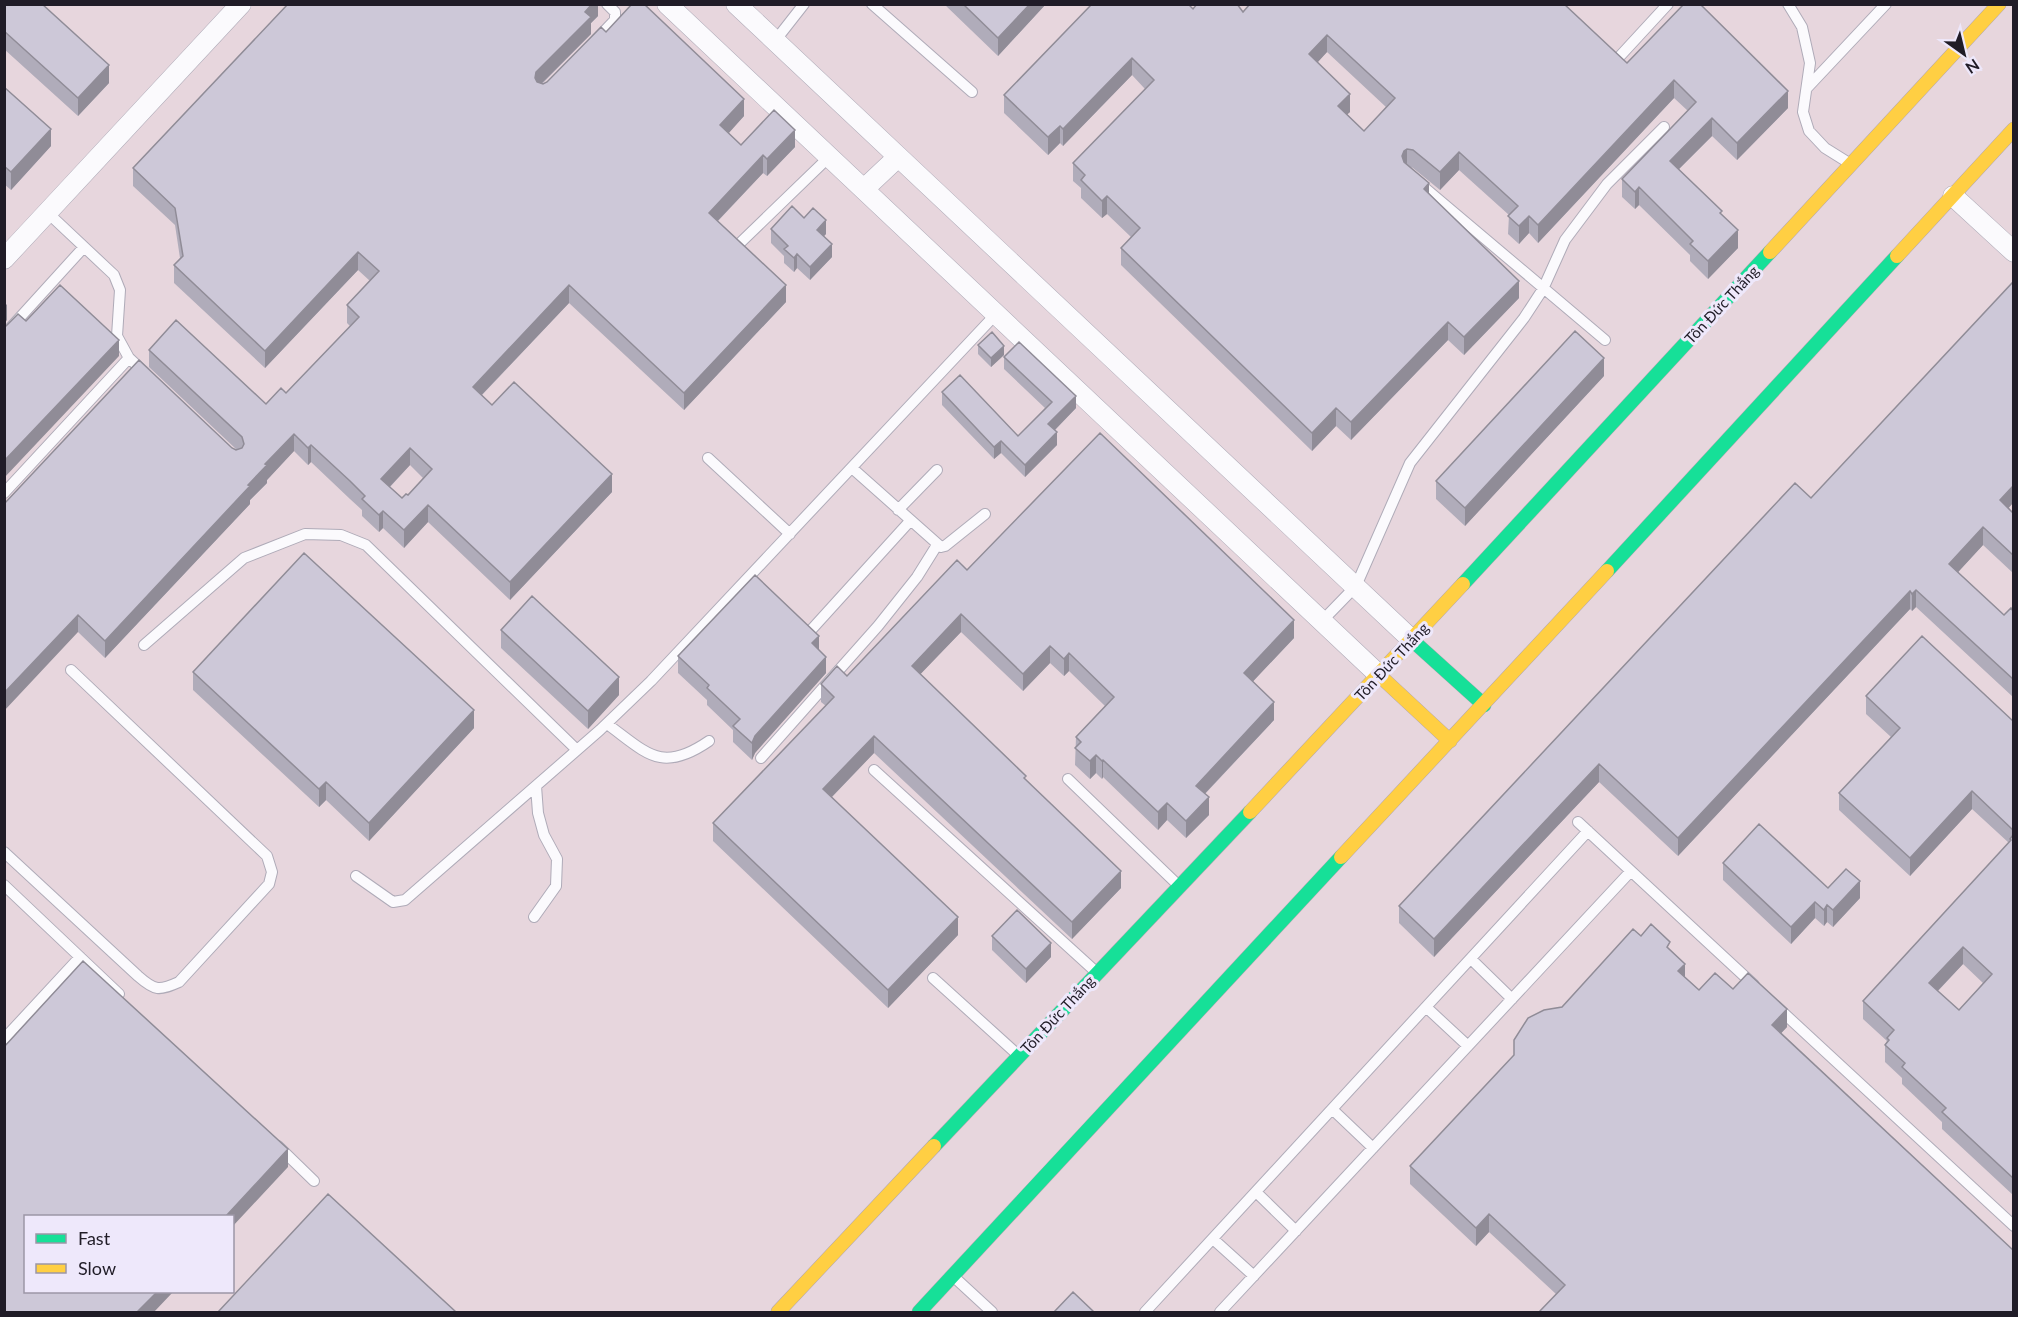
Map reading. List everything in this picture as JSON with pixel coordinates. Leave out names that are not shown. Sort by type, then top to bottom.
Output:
[{"type":"main road","name":"Tôn Đức Thắng","points":[[778,1312],[1412,640],[1999,4]]},
{"type":"main road","points":[[919,1312],[1484,705],[2013,129]]},
{"type":"main road","points":[[1412,640],[1484,705]]},
{"type":"main road","points":[[1379,675],[1450,741]]},
{"type":"street","points":[[4,259],[241,4]]},
{"type":"street","points":[[667,4],[1379,675]]},
{"type":"street","points":[[736,4],[1412,640]]},
{"type":"street","points":[[864,189],[898,157]]},
{"type":"street","points":[[1953,196],[2013,252]]},
{"type":"lane","points":[[591,45],[615,20],[615,12],[607,4]]},
{"type":"lane","points":[[775,41],[804,4]]},
{"type":"lane","points":[[872,4],[972,92]]},
{"type":"lane","points":[[1621,56],[1668,4]]},
{"type":"lane","points":[[1788,4],[1802,27],[1810,63],[1803,112],[1809,131],[1825,148],[1851,165]]},
{"type":"lane","points":[[1807,88],[1886,4]]},
{"type":"lane","points":[[1322,621],[1356,586],[1410,463],[1524,318],[1543,289],[1565,240],[1607,184],[1664,127]]},
{"type":"lane","points":[[739,244],[829,157]]},
{"type":"lane","points":[[1409,174],[1605,340]]},
{"type":"lane","points":[[48,213],[114,275],[120,290],[117,336],[129,358],[157,385]]},
{"type":"lane","points":[[4,335],[84,247]]},
{"type":"lane","points":[[356,876],[393,902],[405,900],[607,724],[651,681],[996,314]]},
{"type":"lane","points":[[4,493],[129,358]]},
{"type":"lane","points":[[708,458],[790,534]]},
{"type":"lane","points":[[852,468],[937,545],[945,546],[985,514]]},
{"type":"lane","points":[[898,510],[937,470]]},
{"type":"lane","points":[[812,629],[910,521]]},
{"type":"lane","points":[[144,645],[244,558],[305,534],[341,535],[366,545],[577,750]]},
{"type":"lane","points":[[761,758],[878,626],[917,577],[937,545]]},
{"type":"lane","points":[[4,852],[138,976],[150,986],[162,990],[179,982],[269,884],[272,872],[267,856],[71,670]]},
{"type":"lane","points":[[607,724],[650,755],[671,759],[693,752],[709,741]]},
{"type":"lane","points":[[874,770],[1098,973]]},
{"type":"lane","points":[[1068,779],[1181,887]]},
{"type":"lane","points":[[534,917],[556,886],[557,859],[544,835],[538,813],[536,786]]},
{"type":"lane","points":[[1578,822],[1762,992]]},
{"type":"lane","points":[[1144,1312],[1588,831]]},
{"type":"lane","points":[[1220,1312],[1631,871]]},
{"type":"lane","points":[[4,885],[130,1005]]},
{"type":"lane","points":[[4,1039],[80,957]]},
{"type":"lane","points":[[1471,958],[1512,999]]},
{"type":"lane","points":[[933,978],[1019,1056]]},
{"type":"lane","points":[[1770,1000],[2013,1226]]},
{"type":"lane","points":[[1426,1007],[1468,1046]]},
{"type":"lane","points":[[1332,1109],[1373,1148]]},
{"type":"lane","points":[[272,1141],[314,1181]]},
{"type":"lane","points":[[1256,1192],[1296,1231]]},
{"type":"lane","points":[[1213,1239],[1254,1276]]},
{"type":"lane","points":[[953,1277],[993,1312]]},
{"type":"shaded area","points":[[5,5],[2013,5],[2013,1312],[5,1312]]},
{"type":"building","points":[[4,4],[42,4],[109,65],[78,98],[4,31]]},
{"type":"building","points":[[288,4],[592,4],[585,12],[591,17],[536,72],[537,82],[543,84],[601,27],[606,32],[632,4],[644,4],[744,99],[720,125],[741,145],[774,110],[795,130],[767,159],[763,155],[709,213],[786,285],[684,393],[569,285],[473,387],[492,405],[514,382],[612,474],[510,582],[428,505],[404,530],[383,511],[379,515],[362,499],[365,496],[350,481],[311,445],[308,448],[294,434],[265,464],[267,465],[248,485],[250,486],[105,641],[78,615],[4,693],[4,504],[139,360],[232,448],[236,450],[242,448],[244,444],[242,437],[149,350],[176,320],[266,404],[281,388],[286,393],[359,317],[347,305],[379,271],[358,252],[265,351],[174,265],[183,256],[175,208],[133,168]],"holes":[[[410,448],[432,469],[408,495],[402,498],[381,479]]]},
{"type":"building","points":[[963,4],[1030,4],[998,38]]},
{"type":"building","points":[[1092,4],[1188,4],[1193,9],[1197,4],[1237,4],[1243,12],[1250,4],[1564,4],[1627,63],[1684,4],[1700,4],[1788,91],[1737,143],[1712,118],[1670,161],[1722,211],[1720,213],[1738,230],[1708,261],[1690,244],[1693,241],[1639,187],[1635,192],[1622,179],[1696,102],[1674,80],[1538,225],[1529,216],[1519,226],[1508,216],[1518,206],[1459,152],[1440,172],[1413,150],[1404,151],[1402,156],[1404,162],[1429,183],[1424,189],[1519,281],[1464,337],[1448,322],[1351,422],[1336,408],[1312,433],[1121,248],[1140,228],[1107,196],[1102,201],[1081,180],[1085,175],[1073,163],[1154,80],[1132,58],[1063,129],[1060,126],[1048,137],[1004,95]],"holes":[[[1327,35],[1395,98],[1364,131],[1338,106],[1350,94],[1309,54]]]},
{"type":"building","points":[[4,87],[51,129],[11,172],[4,166]]},
{"type":"building","points":[[792,206],[804,218],[813,208],[826,220],[817,230],[832,244],[810,267],[797,254],[794,258],[784,249],[788,246],[771,229]]},
{"type":"building","points":[[2013,282],[2013,486],[2000,500],[2013,513],[2013,555],[1983,527],[1949,564],[2004,615],[2011,608],[2013,611],[2013,679],[1916,590],[1912,594],[1910,591],[1678,838],[1599,764],[1434,939],[1399,906],[1795,483],[1811,498]]},
{"type":"building","points":[[60,285],[119,340],[4,461],[4,326],[18,314],[26,321]]},
{"type":"building","points":[[1575,331],[1604,358],[1465,508],[1436,481]]},
{"type":"building","points":[[992,332],[1004,346],[991,358],[978,345]]},
{"type":"building","points":[[1019,342],[1076,396],[1048,424],[1057,432],[1025,465],[1001,441],[994,447],[942,392],[960,375],[1018,436],[1052,402],[1004,357]]},
{"type":"building","points":[[1100,433],[1294,620],[1244,673],[1274,702],[1196,786],[1209,797],[1186,821],[1167,803],[1158,812],[1103,760],[1096,755],[1090,761],[1075,748],[1081,742],[1076,737],[1114,697],[1069,653],[1064,659],[1050,646],[1023,674],[961,614],[912,666],[1121,871],[1072,922],[874,736],[823,789],[958,917],[888,990],[713,823],[834,697],[821,684],[837,666],[847,676],[957,560],[967,570]]},
{"type":"building","points":[[304,553],[474,710],[369,823],[326,782],[319,789],[193,672]]},
{"type":"building","points":[[755,575],[819,636],[812,643],[826,657],[755,736],[752,743],[733,726],[740,719],[678,656]]},
{"type":"building","points":[[532,596],[619,677],[588,711],[501,630]]},
{"type":"building","points":[[1922,636],[2013,721],[2013,830],[1972,791],[1910,858],[1839,793],[1900,728],[1866,696]]},
{"type":"building","points":[[1759,824],[1828,888],[1846,869],[1860,881],[1833,910],[1827,905],[1824,910],[1815,902],[1791,927],[1723,863]]},
{"type":"building","points":[[2013,835],[2013,1178],[1942,1112],[1946,1108],[1902,1067],[1905,1063],[1885,1045],[1889,1040],[1887,1038],[1894,1030],[1863,1001]],"holes":[[[1963,947],[1992,974],[1959,1010],[1929,983]]]},
{"type":"building","points":[[1017,910],[1051,943],[1026,969],[992,936]]},
{"type":"building","points":[[1651,924],[1670,942],[1667,947],[1685,964],[1678,971],[1699,990],[1715,973],[1733,989],[1748,973],[1787,1009],[1772,1025],[2013,1250],[2013,1312],[1539,1312],[1565,1285],[1489,1214],[1476,1228],[1410,1166],[1514,1055],[1514,1040],[1528,1018],[1544,1010],[1562,1007],[1633,929],[1641,936]]},
{"type":"building","points":[[83,961],[288,1149],[227,1215],[24,1215],[24,1293],[156,1293],[137,1312],[4,1312],[4,1047]]},
{"type":"building","points":[[328,1194],[456,1312],[218,1312]]},
{"type":"building","points":[[1073,1292],[1094,1312],[1054,1312]]},
{"type":"traffic: fast","points":[[1463,584],[1770,252]]},
{"type":"traffic: fast","points":[[1607,571],[1897,256]]},
{"type":"traffic: fast","points":[[1412,640],[1484,705]]},
{"type":"traffic: fast","points":[[934,1146],[1250,812]]},
{"type":"traffic: fast","points":[[919,1312],[1341,857]]},
{"type":"traffic: slow","points":[[1770,252],[1999,4]]},
{"type":"traffic: slow","points":[[1897,256],[2014,129]]},
{"type":"traffic: slow","points":[[1341,857],[1607,571]]},
{"type":"traffic: slow","points":[[1250,812],[1463,584]]},
{"type":"traffic: slow","points":[[1379,675],[1450,741]]},
{"type":"traffic: slow","points":[[778,1312],[934,1146]]}]
